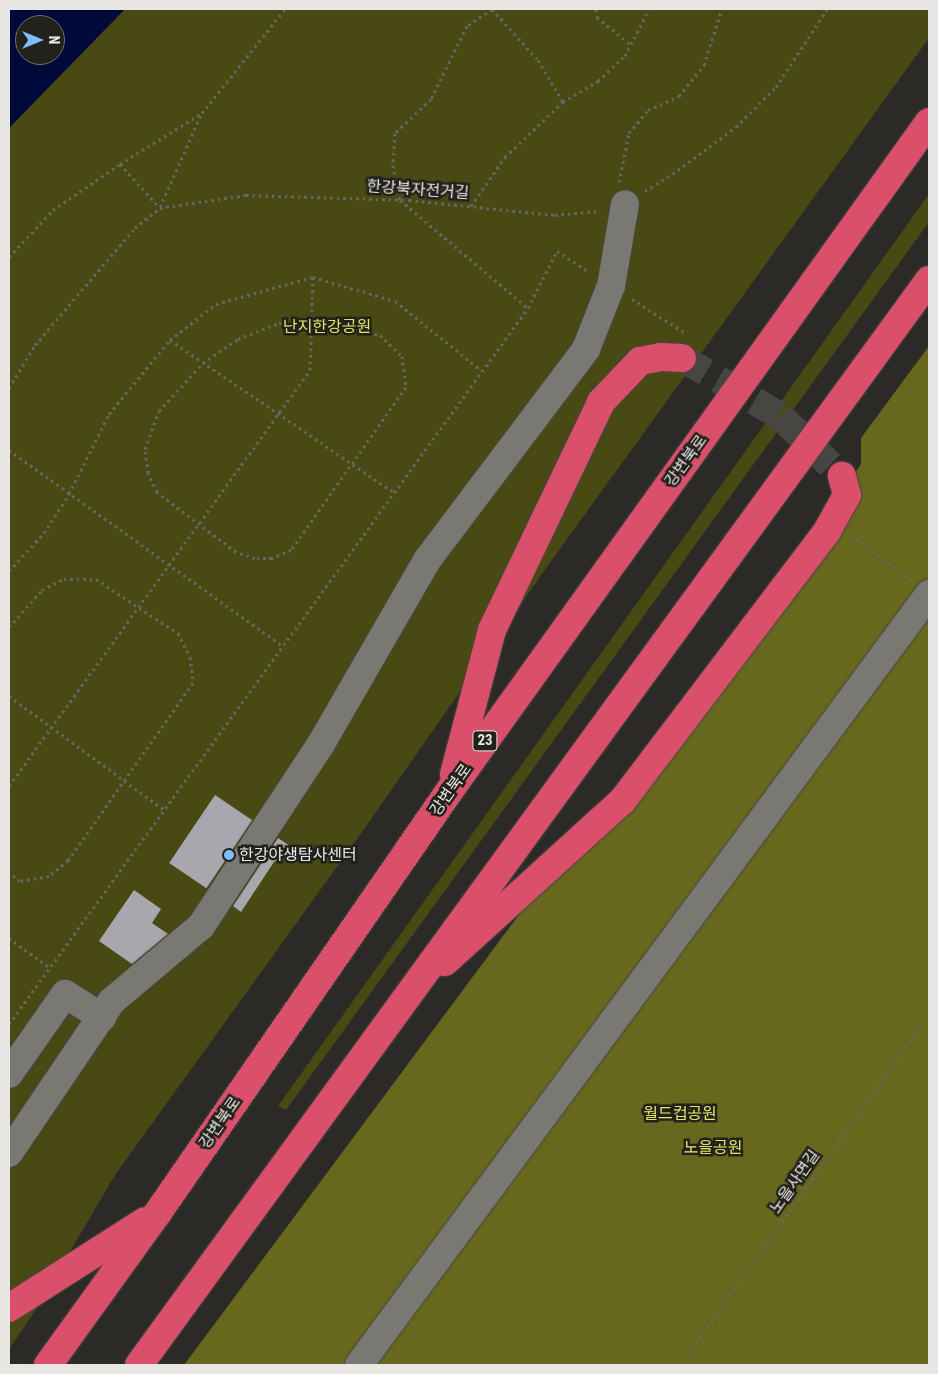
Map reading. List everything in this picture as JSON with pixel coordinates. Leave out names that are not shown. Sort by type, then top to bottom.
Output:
[{"type":"highway","name":"강변북로","points":[[48,1365],[157,1214],[450,790],[929,122]]},
{"type":"highway","points":[[139,1365],[929,280]]},
{"type":"highway","points":[[450,790],[492,630],[601,402],[640,361],[661,357],[683,345]]},
{"type":"highway","points":[[400,1004],[623,800],[827,531],[847,495],[842,476]]},
{"type":"highway","points":[[9,1308],[157,1214]]},
{"type":"street","points":[[9,1154],[112,1001],[201,926],[321,744],[428,559],[586,350],[611,286],[625,204]]},
{"type":"street","points":[[359,1365],[929,594]]},
{"type":"street","points":[[9,1074],[65,994],[102,1017]]},
{"type":"path","points":[[120,164],[160,208],[202,113],[285,9]]},
{"type":"path","points":[[528,308],[400,200],[393,166],[395,133],[431,99],[468,26],[492,9],[538,60],[563,102]]},
{"type":"path","points":[[596,9],[597,17],[631,45]]},
{"type":"path","points":[[471,206],[505,157],[563,102],[598,81],[625,56],[649,9]]},
{"type":"path","points":[[625,204],[618,178],[629,133],[648,110],[679,96],[704,65],[722,9]]},
{"type":"path","name":"한강북자전거길","points":[[9,388],[35,345],[134,228],[160,208],[246,195],[400,200],[555,215],[616,209],[678,170],[736,127],[776,87],[827,9]]},
{"type":"path","points":[[9,257],[53,210],[120,164],[202,113]]},
{"type":"path","points":[[9,1024],[528,308],[557,251],[611,286],[683,345]]},
{"type":"path","points":[[9,571],[44,534],[69,494],[109,414],[170,340],[216,304],[313,276],[395,301],[482,371]]},
{"type":"path","points":[[9,786],[310,370],[313,276]]},
{"type":"path","points":[[312,320],[380,335],[402,356],[406,387],[290,550],[272,558],[255,558],[236,552],[157,492],[148,473],[145,449],[159,411],[203,363],[238,339],[278,323],[312,320]]},
{"type":"path","points":[[170,340],[394,492]]},
{"type":"path","points":[[9,450],[283,646]]},
{"type":"path","points":[[846,530],[929,594]]},
{"type":"path","points":[[9,627],[42,590],[64,579],[96,579],[178,633],[190,657],[193,683],[68,860],[49,876],[20,881],[9,873]]},
{"type":"path","points":[[9,696],[164,810]]},
{"type":"path","points":[[9,938],[50,968]]},
{"type":"path","name":"노을사면길","points":[[681,1365],[929,1014]]},
{"type":"green space","name":"난지한강공원","points":[[125,9],[929,9],[929,38],[549,564],[362,832],[115,1175],[35,1311],[9,1349],[9,128]]},
{"type":"green space","points":[[929,194],[929,222],[286,1110],[278,1106]]},
{"type":"green space","name":"월드컵공원","points":[[929,346],[929,1365],[184,1365],[547,877],[778,591],[861,464],[861,438]]},
{"type":"shaded area","points":[[9,9],[125,9],[9,128]]},
{"type":"building","points":[[215,795],[252,820],[206,888],[169,863]]},
{"type":"building","points":[[278,838],[293,848],[274,862],[241,912],[233,906]]},
{"type":"building","points":[[134,890],[161,909],[152,923],[168,934],[132,964],[99,941]]},
{"type":"tunnel","points":[[682,358],[780,416],[842,476]]},
{"type":"place","name":"한강야생탐사센터","points":[[229,855]]},
{"type":"park label","name":"노을공원","points":[[713,1148]]}]
